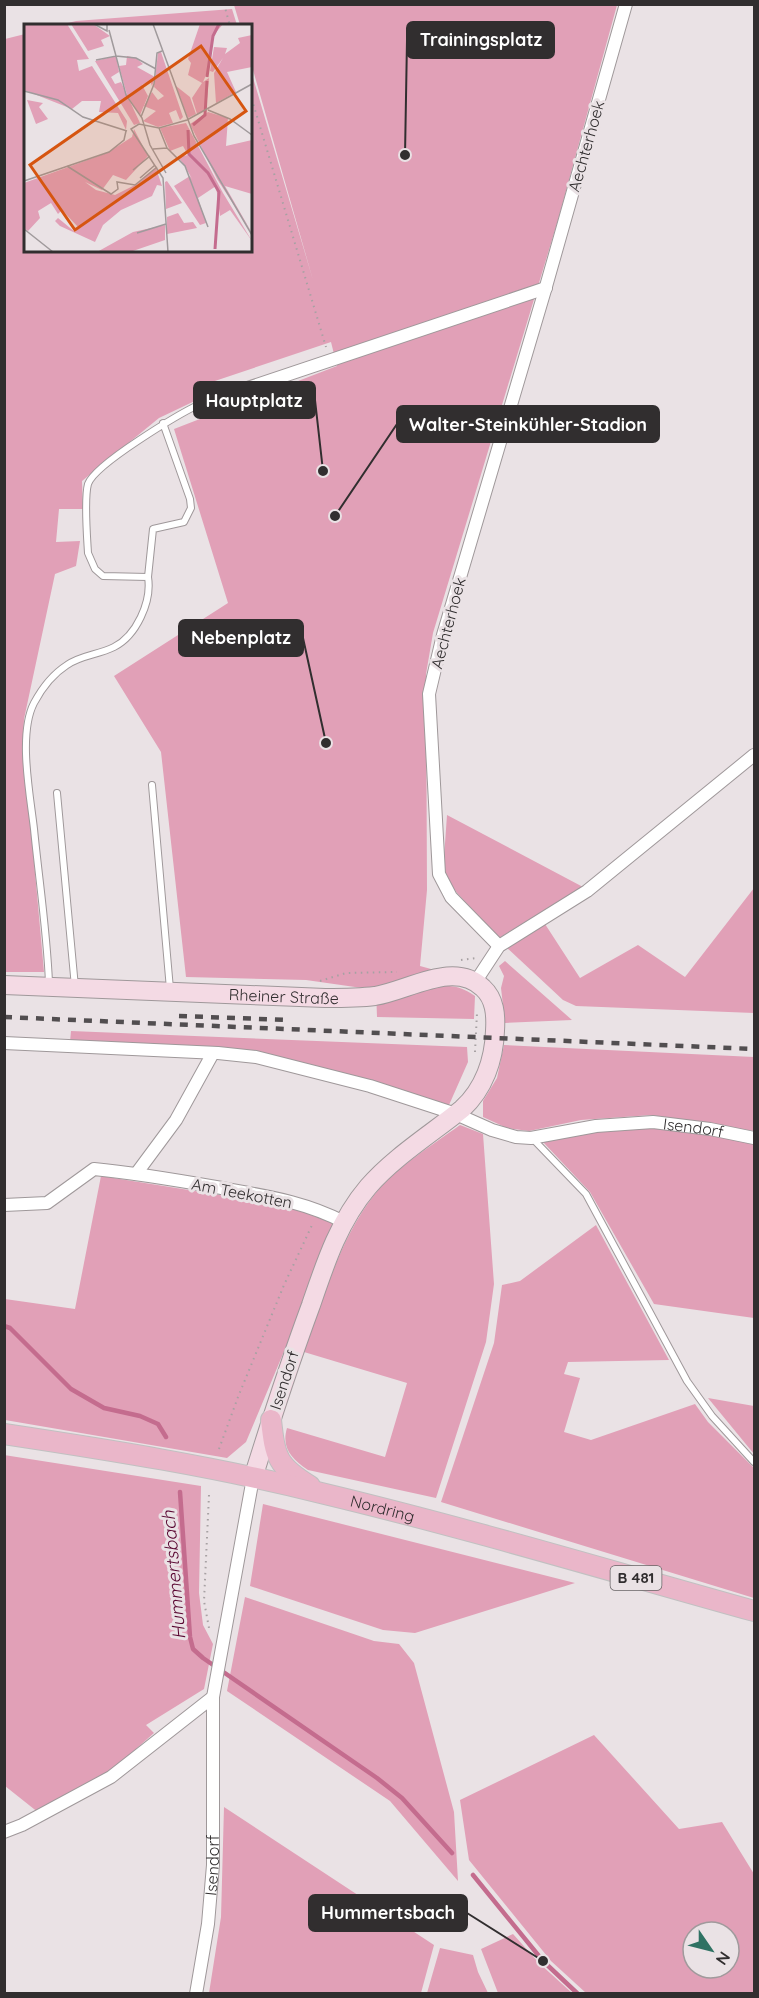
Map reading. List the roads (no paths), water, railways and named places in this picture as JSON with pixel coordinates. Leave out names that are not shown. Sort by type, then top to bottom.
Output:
[{"type":"main road","points":[[271,1420],[274,1447],[279,1462],[320,1492]]},
{"type":"main road","name":"Nordring","points":[[4,1434],[90,1447],[320,1492],[518,1544],[754,1611]]},
{"type":"street","name":"Aechterhoek","points":[[498,946],[451,897],[439,874],[429,694],[443,635],[546,288],[626,4]]},
{"type":"street","points":[[200,404],[546,288]]},
{"type":"street","points":[[476,981],[498,946],[587,891],[754,755]]},
{"type":"street","name":"Rheiner Straße","points":[[4,985],[325,998],[374,996],[406,989],[435,978],[459,975],[476,981]]},
{"type":"street","name":"Isendorf","points":[[196,1994],[208,1924],[213,1865],[213,1697],[253,1478],[320,1278],[344,1222],[357,1202],[381,1174],[456,1114],[473,1099],[481,1087],[496,1029],[495,1009],[488,993],[476,981]]},
{"type":"street","points":[[4,1043],[256,1057],[370,1086],[456,1114]]},
{"type":"street","points":[[136,1174],[176,1120],[213,1053]]},
{"type":"street","name":"Isendorf","points":[[456,1114],[492,1130],[516,1137],[531,1138],[596,1126],[653,1122],[711,1129],[754,1138]]},
{"type":"street","name":"Am Teekotten","points":[[4,1205],[47,1203],[94,1169],[290,1200],[320,1209],[344,1222]]},
{"type":"street","points":[[4,1832],[22,1825],[111,1777],[213,1697]]},
{"type":"lane","points":[[148,578],[103,576],[95,569],[88,554],[87,491],[90,480],[163,423],[200,404]]},
{"type":"lane","points":[[49,987],[26,741],[28,719],[41,692],[60,670],[78,659],[114,647],[131,632],[144,608],[149,592],[148,578],[153,529],[184,522],[191,508],[163,423]]},
{"type":"lane","points":[[152,785],[171,992]]},
{"type":"lane","points":[[57,793],[75,988]]},
{"type":"lane","points":[[531,1138],[585,1194],[687,1381],[712,1416],[754,1462]]},
{"type":"waterway","name":"Hummertsbach","points":[[4,1326],[10,1328],[71,1389],[104,1408],[140,1416],[158,1424],[166,1437]]},
{"type":"waterway","name":"Hummertsbach","points":[[180,1492],[190,1637],[193,1649],[377,1778],[402,1798],[452,1853]]},
{"type":"waterway","name":"Hummertsbach","points":[[473,1875],[543,1961],[578,1994]]},
{"type":"railway","points":[[179,1016],[290,1020]]},
{"type":"railway","points":[[4,1017],[754,1049]]},
{"type":"place","name":"Trainingsplatz","points":[[405,155]]},
{"type":"place","name":"Hauptplatz","points":[[323,471]]},
{"type":"place","name":"Walter-Steinkühler-Stadion","points":[[335,516]]},
{"type":"place","name":"Nebenplatz","points":[[326,743]]},
{"type":"place","name":"Hummertsbach","points":[[543,1961]]}]
